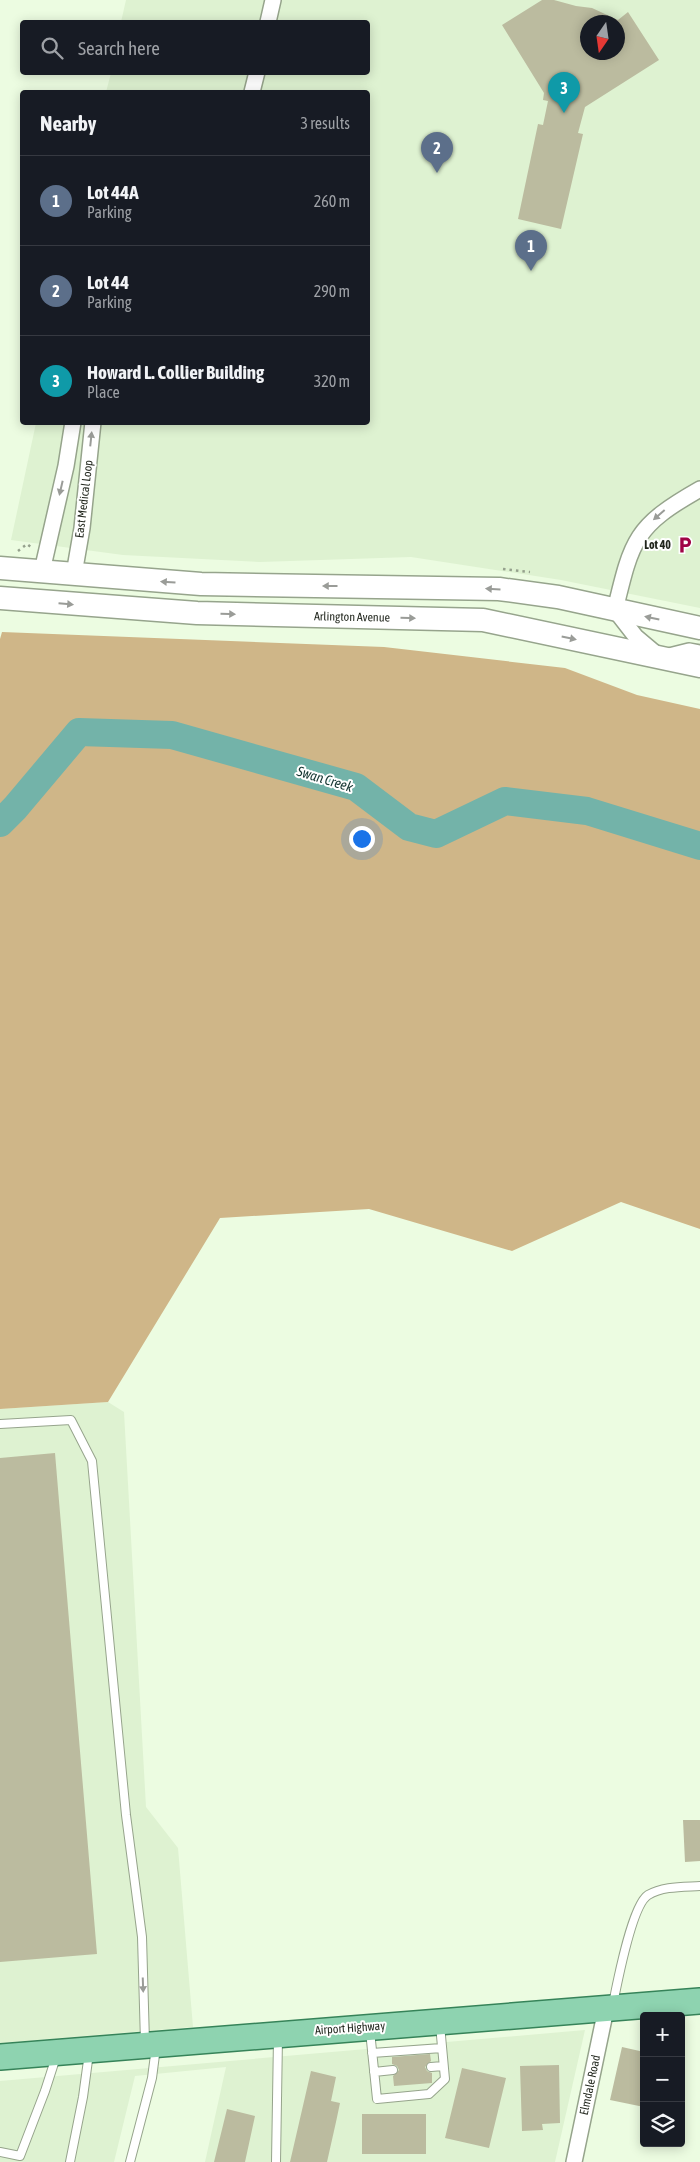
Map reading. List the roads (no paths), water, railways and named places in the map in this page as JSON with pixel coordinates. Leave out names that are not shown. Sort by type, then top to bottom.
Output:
[{"type":"main road","name":"Airport Highway","points":[[0,2057],[700,2001]]},
{"type":"street","points":[[268,20],[273,0]]},
{"type":"street","points":[[252,90],[256,75]]},
{"type":"street","name":"East Medical Loop","points":[[42,571],[66,466],[73,425]]},
{"type":"street","name":"East Medical Loop","points":[[74,574],[82,528],[93,425]]},
{"type":"street","points":[[614,610],[628,558],[641,533],[666,509],[700,489]]},
{"type":"street","points":[[0,568],[201,584],[499,589],[558,597],[700,628]]},
{"type":"street","points":[[0,584],[61,586],[74,574]]},
{"type":"street","name":"Arlington Avenue","points":[[0,598],[198,613],[483,620],[700,666]]},
{"type":"street","points":[[614,610],[636,637],[661,658],[689,651],[700,653]]},
{"type":"street","name":"Elmdale Road","points":[[574,2162],[609,2008]]},
{"type":"lane","points":[[0,1424],[71,1420],[92,1461],[126,1815],[142,1936],[151,2044],[152,2078],[130,2162]]},
{"type":"lane","points":[[609,2008],[636,1911],[646,1896],[664,1889],[700,1886]]},
{"type":"lane","points":[[370,2027],[377,2099],[429,2094],[445,2079],[439,2022]]},
{"type":"lane","points":[[276,2162],[278,2034]]},
{"type":"lane","points":[[372,2053],[442,2048]]},
{"type":"lane","points":[[70,2162],[83,2097],[89,2049]]},
{"type":"lane","points":[[0,2152],[20,2156],[45,2091],[57,2052]]},
{"type":"lane","points":[[431,2067],[443,2066]]},
{"type":"lane","points":[[374,2072],[393,2070]]},
{"type":"waterway","name":"Swan Creek","points":[[0,823],[79,732],[172,735],[356,787],[409,827],[436,834],[505,801],[587,811],[700,846]]},
{"type":"place","name":"Howard L. Collier Building","points":[[564,113]]},
{"type":"place","name":"Lot 44","points":[[437,173]]},
{"type":"place","name":"Lot 44A","points":[[531,271]]},
{"type":"place","name":"Lot 40","points":[[685,545]]}]
